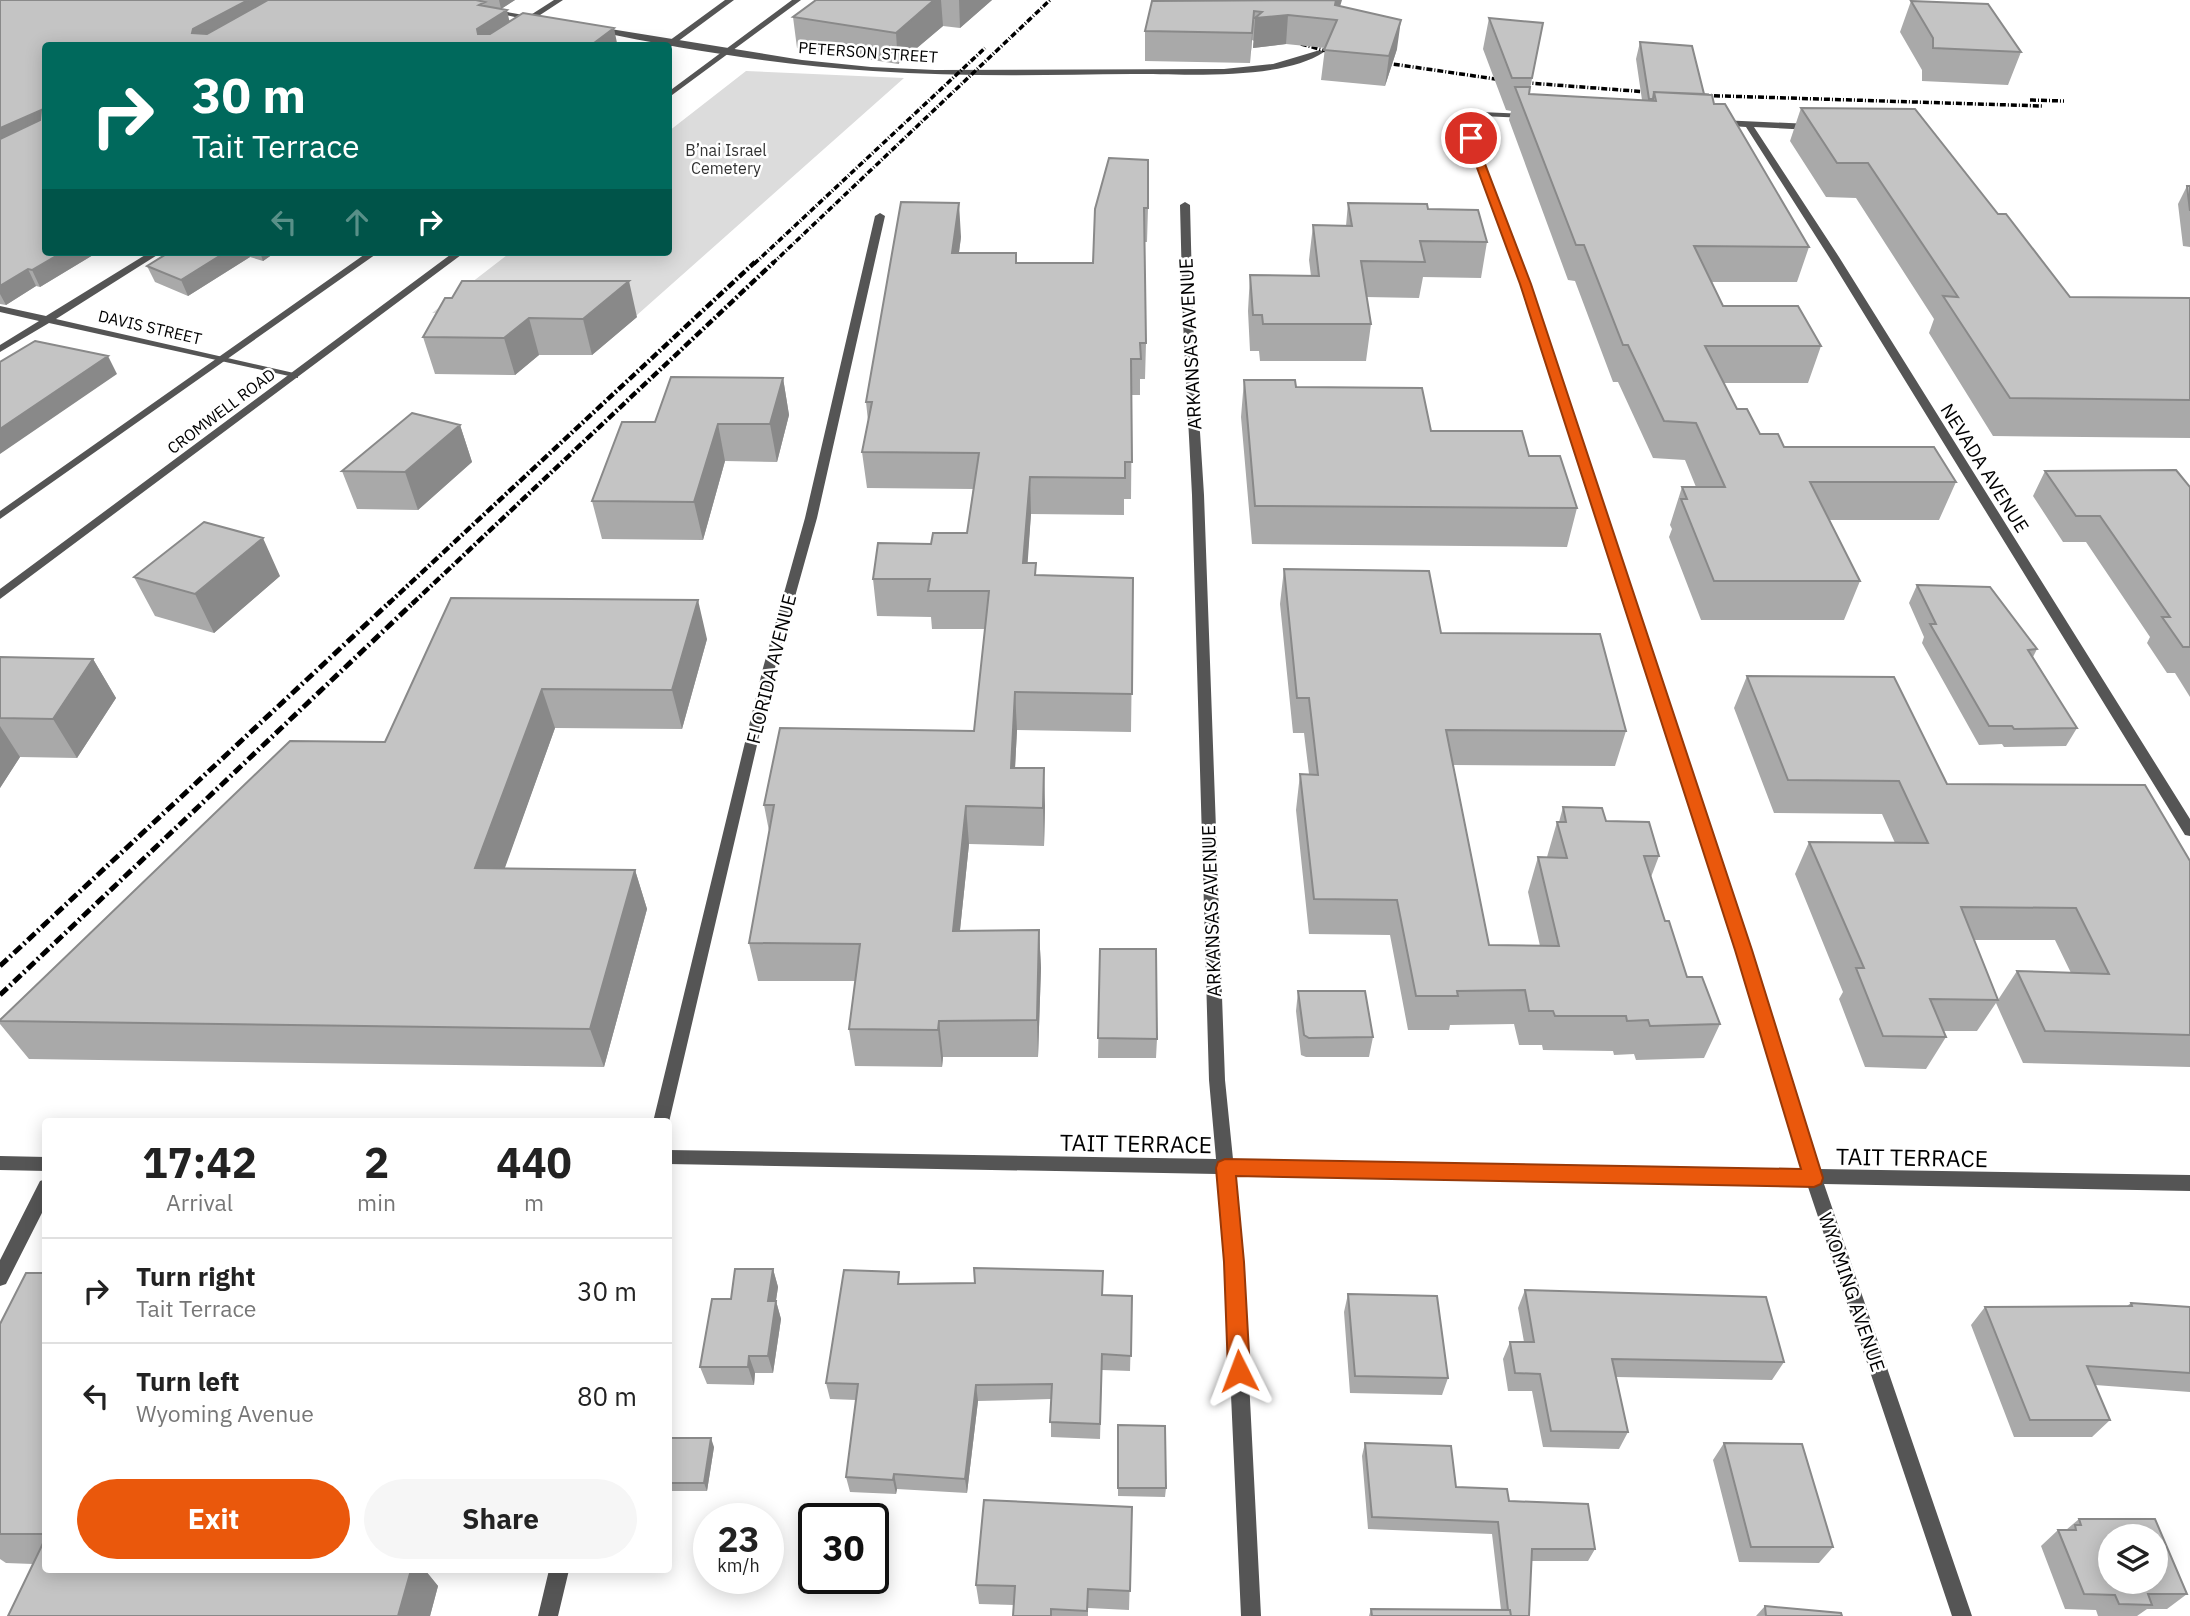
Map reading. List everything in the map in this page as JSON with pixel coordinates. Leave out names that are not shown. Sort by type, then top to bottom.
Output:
[{"type":"street","points":[[520,25],[559,0]]},
{"type":"street","points":[[670,42],[730,0]]},
{"type":"street","points":[[672,93],[797,0]]},
{"type":"street","points":[[479,9],[542,20]]},
{"type":"street","name":"PETERSON STREET","points":[[589,27],[664,42]]},
{"type":"street","name":"PETERSON STREET","points":[[672,43],[873,69],[997,72],[1240,71],[1283,65],[1320,52]]},
{"type":"street","name":"WYOMING AVENUE","points":[[1535,116],[1481,114],[1465,122],[1525,284],[1744,950],[1814,1178],[1962,1616]]},
{"type":"street","points":[[1709,123],[1816,127]]},
{"type":"street","name":"NEVADA AVENUE","points":[[1748,124],[1849,280],[2190,831]]},
{"type":"street","name":"ARKANSAS AVENUE","points":[[1185,205],[1188,322],[1199,523],[1217,1080],[1234,1262],[1251,1616]]},
{"type":"street","name":"FLORIDA AVENUE","points":[[662,1118],[769,668],[811,518],[880,216]]},
{"type":"street","points":[[0,349],[151,256]]},
{"type":"street","points":[[0,516],[368,256]]},
{"type":"street","name":"CROMWELL ROAD","points":[[0,595],[455,256]]},
{"type":"street","name":"DAVIS STREET","points":[[0,309],[294,376]]},
{"type":"street","name":"TAIT TERRACE","points":[[672,1157],[2190,1183]]},
{"type":"street","points":[[0,1163],[42,1164]]},
{"type":"street","points":[[0,1278],[42,1194]]},
{"type":"street","points":[[548,1616],[558,1573]]},
{"type":"green space","name":"B’nai Israel Cemetery","points":[[746,71],[904,78],[637,315],[432,313],[506,256],[672,256],[672,129]]},
{"type":"building","points":[[0,0],[248,0],[193,29],[192,33],[207,34],[268,0],[476,0],[485,2],[479,5],[507,10],[477,29],[478,34],[490,34],[523,13],[614,28],[595,42],[42,42],[42,256],[56,256],[0,286],[0,139],[40,120],[41,110],[0,128]]},
{"type":"building","points":[[816,0],[934,0],[896,33],[793,17]]},
{"type":"building","points":[[1336,0],[1335,5],[1401,20],[1389,56],[1324,50],[1337,20],[1288,15],[1255,18],[1262,12],[1254,11],[1252,33],[1145,31],[1152,1]]},
{"type":"building","points":[[1911,1],[1988,4],[2021,52],[1933,48],[1933,38]]},
{"type":"building","points":[[1489,18],[1543,23],[1532,78],[1512,78]]},
{"type":"building","points":[[1640,42],[1692,46],[1704,94],[1654,92],[1653,99],[1649,99]]},
{"type":"building","points":[[1515,87],[1530,87],[1529,94],[1656,101],[1654,92],[1712,95],[1714,104],[1725,104],[1809,247],[1694,246],[1723,306],[1798,306],[1821,346],[1705,346],[1737,409],[1747,409],[1760,434],[1778,434],[1784,447],[1934,447],[1956,482],[1810,482],[1860,581],[1714,581],[1681,499],[1687,499],[1682,487],[1725,487],[1696,423],[1664,421],[1628,345],[1623,345],[1584,245],[1576,245]]},
{"type":"building","points":[[1801,108],[1915,109],[1998,214],[2006,214],[2070,297],[2190,298],[2190,400],[2010,398],[1943,296],[1958,297],[1868,163],[1837,163]]},
{"type":"building","points":[[1109,158],[1148,160],[1148,208],[1144,208],[1146,343],[1140,343],[1141,359],[1131,359],[1132,462],[1125,462],[1125,478],[1030,477],[1023,563],[1036,563],[1035,575],[1133,578],[1132,694],[1015,692],[1011,768],[1044,768],[1043,808],[966,806],[953,931],[1039,930],[1037,1020],[939,1021],[938,1030],[849,1029],[860,944],[749,943],[774,805],[764,805],[780,728],[974,731],[989,591],[928,591],[930,579],[873,579],[878,543],[931,544],[933,533],[967,533],[979,453],[862,452],[872,402],[866,402],[901,202],[959,203],[952,253],[1016,253],[1016,263],[1093,263],[1095,209]]},
{"type":"building","points":[[2187,186],[2190,186],[2190,211]]},
{"type":"building","points":[[1348,203],[1427,204],[1428,209],[1478,210],[1487,242],[1420,241],[1425,262],[1361,261],[1371,324],[1263,324],[1262,315],[1253,315],[1250,275],[1319,276],[1313,225],[1352,226]]},
{"type":"building","points":[[163,256],[220,256],[181,280],[147,266]]},
{"type":"building","points":[[462,281],[629,281],[583,319],[529,318],[504,338],[423,337],[445,298],[452,298]]},
{"type":"building","points":[[35,341],[108,356],[0,429],[0,362]]},
{"type":"building","points":[[671,377],[783,378],[770,424],[718,424],[694,502],[592,501],[622,422],[655,422]]},
{"type":"building","points":[[1244,380],[1295,380],[1296,387],[1422,388],[1431,431],[1522,431],[1529,456],[1560,456],[1577,508],[1255,506]]},
{"type":"building","points":[[412,413],[460,425],[405,472],[342,471]]},
{"type":"building","points":[[2176,470],[2190,487],[2190,647],[2183,647],[2162,617],[2170,617],[2100,516],[2076,516],[2045,471]]},
{"type":"building","points":[[204,522],[263,538],[195,594],[134,577]]},
{"type":"building","points":[[1284,569],[1429,571],[1441,633],[1600,634],[1626,731],[1446,730],[1489,945],[1559,946],[1538,857],[1567,858],[1557,822],[1566,822],[1563,807],[1602,808],[1606,821],[1649,822],[1659,856],[1644,856],[1665,921],[1669,921],[1687,977],[1702,977],[1720,1024],[1650,1026],[1648,1020],[1627,1021],[1626,1016],[1555,1016],[1553,1011],[1529,1011],[1525,990],[1457,991],[1458,996],[1416,996],[1397,900],[1314,899],[1300,774],[1318,775],[1309,698],[1297,698]]},
{"type":"building","points":[[1917,585],[1990,587],[2037,649],[2028,650],[2077,728],[2014,729],[2012,726],[1989,726],[1930,624],[1936,624]]},
{"type":"building","points":[[451,598],[698,600],[672,690],[542,689],[475,868],[635,870],[590,1029],[0,1021],[290,741],[385,742]]},
{"type":"building","points":[[0,657],[93,659],[53,719],[0,718]]},
{"type":"building","points":[[1747,676],[1894,677],[1947,784],[2145,785],[2190,861],[2190,1035],[2045,1031],[2017,971],[2109,974],[2076,908],[1961,907],[1998,1000],[1930,999],[1946,1037],[1883,1036],[1856,968],[1864,968],[1809,842],[1928,843],[1899,781],[1788,780]]},
{"type":"building","points":[[1100,949],[1156,949],[1157,1039],[1098,1038]]},
{"type":"building","points":[[1298,991],[1365,991],[1373,1037],[1309,1038],[1304,1035]]},
{"type":"building","points":[[974,1268],[1103,1271],[1102,1295],[1132,1296],[1131,1356],[1102,1354],[1100,1424],[1050,1422],[1052,1384],[976,1385],[965,1479],[894,1474],[893,1480],[846,1477],[858,1384],[826,1383],[844,1270],[899,1272],[898,1284],[975,1283]]},
{"type":"building","points":[[735,1269],[773,1269],[768,1301],[776,1301],[768,1356],[749,1356],[748,1367],[700,1367],[712,1299],[731,1299]]},
{"type":"building","points":[[26,1273],[42,1273],[42,1534],[0,1534],[0,1324]]},
{"type":"building","points":[[1525,1290],[1766,1297],[1784,1362],[1612,1359],[1628,1432],[1551,1431],[1540,1374],[1515,1373],[1510,1342],[1534,1342]]},
{"type":"building","points":[[1348,1294],[1437,1296],[1448,1378],[1355,1376]]},
{"type":"building","points":[[2131,1303],[2190,1307],[2190,1373],[2087,1366],[2110,1420],[2030,1420],[1985,1307],[2132,1306]]},
{"type":"building","points":[[1118,1425],[1165,1426],[1166,1488],[1118,1488]]},
{"type":"building","points":[[672,1438],[711,1438],[704,1483],[672,1483]]},
{"type":"building","points":[[1365,1443],[1451,1446],[1456,1487],[1507,1489],[1509,1501],[1588,1504],[1595,1549],[1532,1549],[1529,1616],[1511,1616],[1508,1610],[1498,1522],[1372,1517]]},
{"type":"building","points":[[1724,1443],[1802,1444],[1833,1547],[1751,1547]]},
{"type":"building","points":[[984,1500],[1132,1507],[1130,1591],[1088,1589],[1087,1611],[1051,1609],[1051,1616],[1013,1616],[1015,1586],[976,1585]]},
{"type":"building","points":[[2079,1519],[2155,1519],[2157,1524],[2098,1524],[2098,1594],[2148,1594],[2152,1605],[2119,1604],[2115,1595],[2084,1594],[2058,1530],[2076,1530],[2075,1525],[2081,1525]]},
{"type":"building","points":[[42,1545],[42,1573],[410,1573],[398,1616],[8,1616]]},
{"type":"building","points":[[2168,1549],[2187,1594],[2168,1594]]},
{"type":"building","points":[[1765,1606],[1841,1613],[1842,1616],[1766,1616]]},
{"type":"building","points":[[1371,1609],[1510,1610],[1511,1616],[1372,1616]]},
{"type":"railway","points":[[772,264],[1050,0]]},
{"type":"railway","points":[[1301,44],[1341,55]]},
{"type":"railway","points":[[754,264],[985,48]]},
{"type":"railway","points":[[1372,61],[1516,82],[1661,93]]},
{"type":"railway","points":[[1692,95],[2042,106]]},
{"type":"railway","points":[[2030,100],[2064,101]]},
{"type":"railway","points":[[388,604],[755,262]]},
{"type":"railway","points":[[412,604],[774,262]]},
{"type":"railway","points":[[0,966],[390,602]]},
{"type":"railway","points":[[0,995],[414,602]]},
{"type":"route","points":[[1239,1371],[1234,1262],[1225,1168],[1814,1178],[1744,950],[1525,284],[1471,138]]}]
